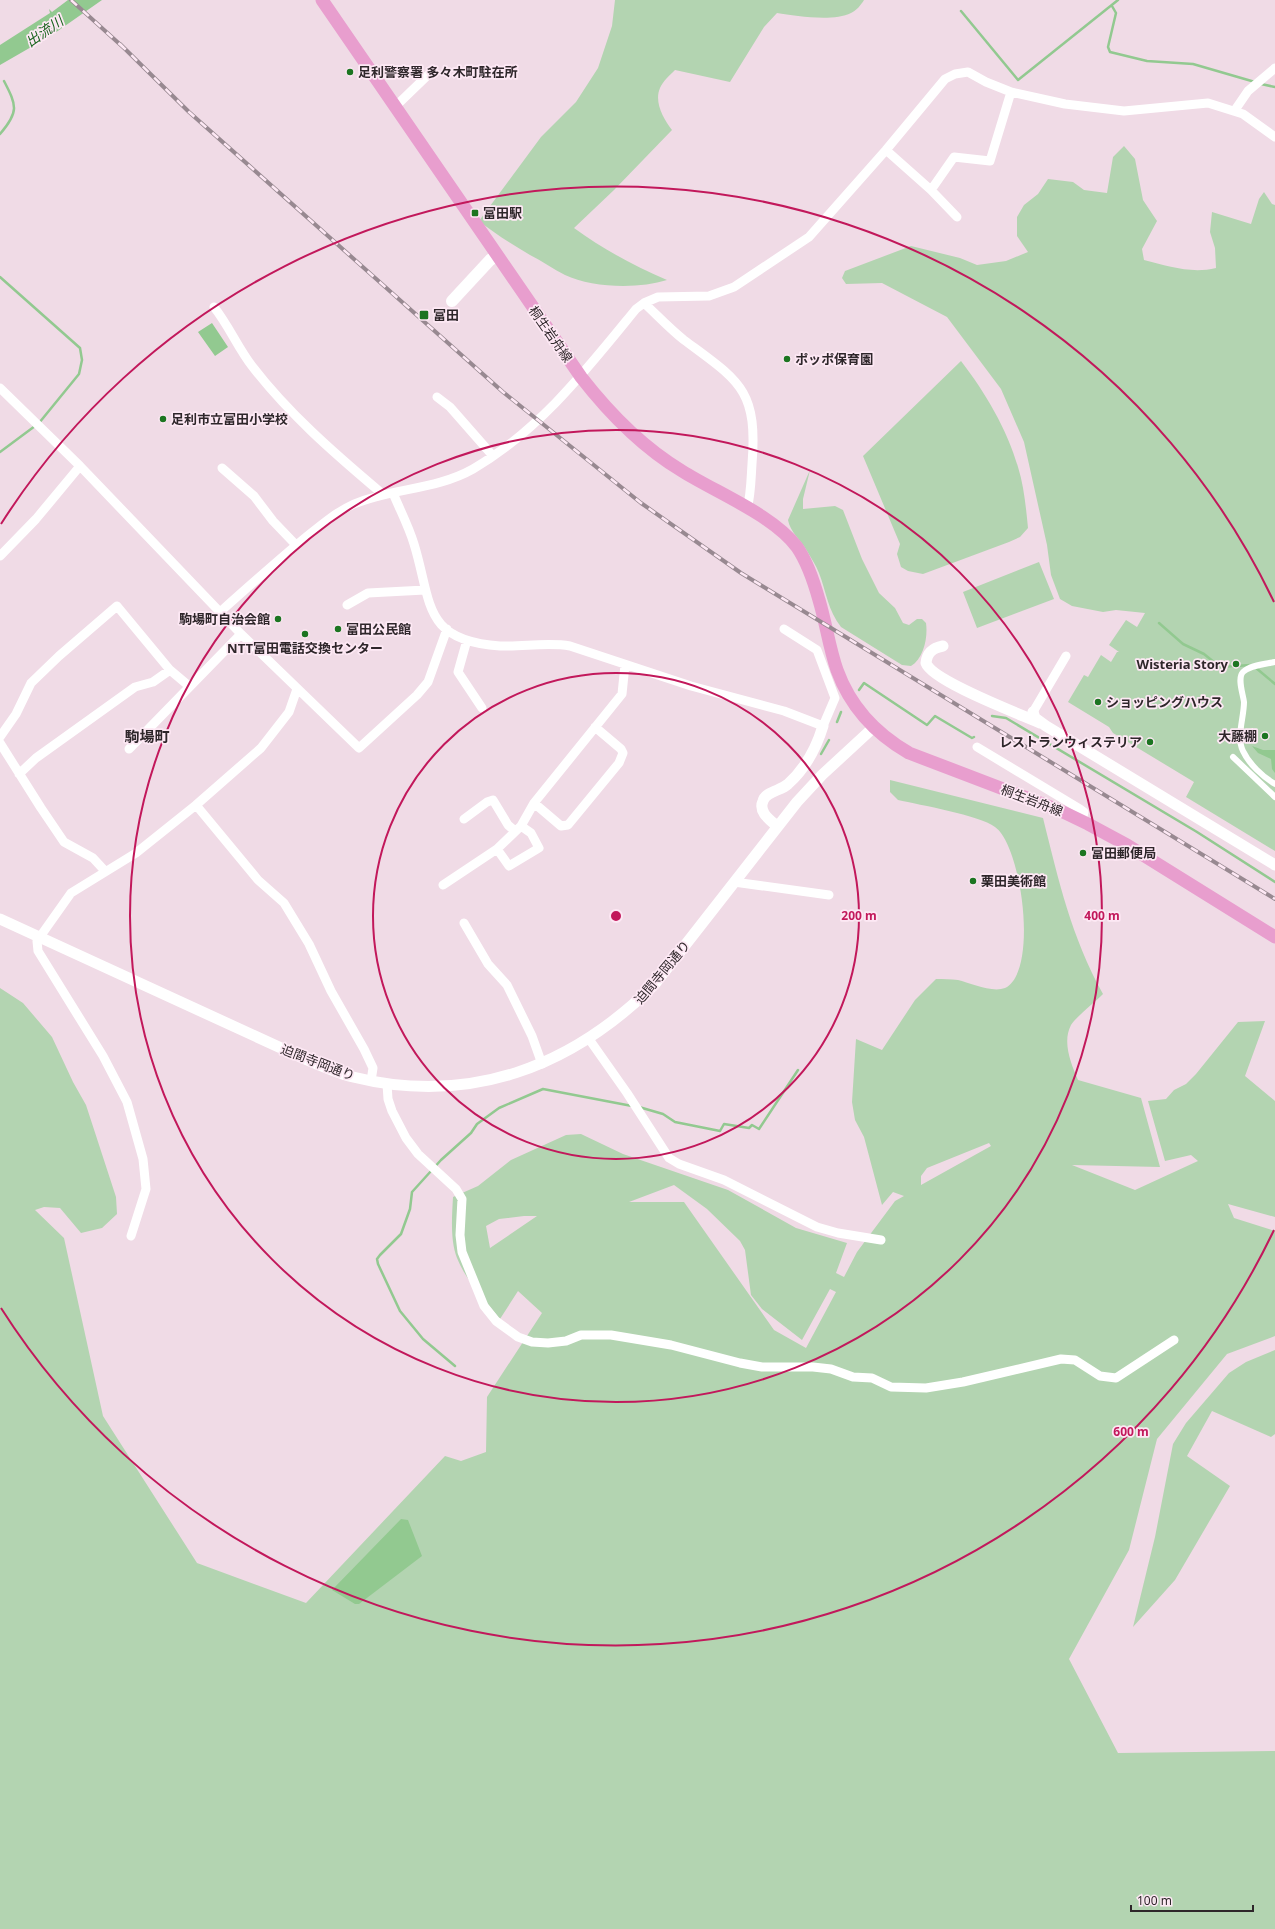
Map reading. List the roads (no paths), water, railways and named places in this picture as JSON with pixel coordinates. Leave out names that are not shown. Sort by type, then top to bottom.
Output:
[{"type":"main road","name":"桐生岩舟線","points":[[322,0],[581,377],[612,414],[653,451],[681,471],[776,527],[797,548],[811,573],[824,616],[837,671],[848,695],[874,727],[895,745],[909,753],[1082,821],[1134,849],[1275,937]]},
{"type":"main road","points":[[452,301],[490,260],[497,255]]},
{"type":"street","points":[[1235,110],[1248,91],[1275,68]]},
{"type":"street","points":[[220,612],[296,545],[321,525],[347,508],[382,495],[435,484],[472,469],[493,456],[538,421],[581,377],[636,309],[644,303],[658,297],[710,296],[734,288],[809,236],[886,150],[945,79],[955,74],[968,72],[986,82],[1011,92],[1065,104],[1124,111],[1208,103],[1235,110],[1243,114],[1275,137]]},
{"type":"street","points":[[394,105],[400,102],[430,73]]},
{"type":"street","points":[[931,190],[954,157],[990,161],[1011,92]]},
{"type":"street","points":[[886,150],[931,190],[957,217]]},
{"type":"street","points":[[644,303],[683,339],[733,378],[743,391],[752,413],[753,453],[747,509]]},
{"type":"street","points":[[214,307],[231,330],[247,359],[276,394],[346,464],[382,495]]},
{"type":"street","points":[[0,388],[80,466],[241,634],[359,748],[407,704],[428,682],[447,629]]},
{"type":"street","points":[[437,397],[450,407],[493,456]]},
{"type":"street","points":[[0,556],[36,519],[80,466]]},
{"type":"street","points":[[222,468],[254,496],[273,521],[296,545]]},
{"type":"street","points":[[393,493],[414,543],[425,590],[433,614],[447,629],[467,640],[500,646],[566,645],[691,686],[784,711],[824,726]]},
{"type":"street","points":[[347,606],[368,593],[425,590]]},
{"type":"street","points":[[0,737],[16,714],[31,683],[59,656],[117,606],[170,670],[189,686]]},
{"type":"street","points":[[777,826],[765,816],[762,808],[763,801],[767,796],[789,784],[805,765],[815,749],[835,698],[817,650],[784,629]]},
{"type":"street","points":[[129,749],[241,634]]},
{"type":"street","points":[[467,640],[458,672],[482,708]]},
{"type":"street","points":[[943,646],[937,647],[929,654],[926,663],[931,670],[962,689],[1046,726]]},
{"type":"street","points":[[1066,656],[1033,712],[1036,718],[1046,726],[1275,865]]},
{"type":"street","points":[[1275,662],[1249,668],[1244,671],[1240,677],[1244,700],[1244,714],[1240,731],[1241,746],[1243,752],[1263,775],[1275,784]]},
{"type":"street","points":[[443,885],[497,849],[518,829],[534,803],[622,694],[625,665]]},
{"type":"street","points":[[19,774],[36,758],[135,687],[153,682],[170,670]]},
{"type":"street","points":[[131,1236],[146,1189],[143,1159],[127,1102],[103,1056],[38,951],[38,937],[71,893],[136,853],[196,805],[262,748],[289,712],[297,689]]},
{"type":"street","points":[[534,803],[561,826],[568,825],[619,763],[622,753],[620,749],[595,727]]},
{"type":"street","name":"迫間寺岡通り","points":[[0,919],[305,1059],[352,1077],[387,1084],[434,1086],[469,1083],[513,1074],[542,1064],[589,1039],[614,1022],[654,985],[777,826],[822,775],[874,727]]},
{"type":"street","points":[[0,743],[64,842],[93,858],[105,871]]},
{"type":"street","points":[[977,747],[1080,809],[1084,812],[1082,821]]},
{"type":"street","points":[[1243,752],[1231,757],[1275,797]]},
{"type":"street","points":[[464,819],[493,800],[508,825],[531,833],[539,848],[509,866],[497,849]]},
{"type":"street","points":[[196,805],[258,880],[284,903],[309,944],[331,991],[364,1049],[373,1068],[371,1081]]},
{"type":"street","points":[[734,882],[829,895]]},
{"type":"street","points":[[464,923],[488,964],[507,985],[532,1036],[542,1064]]},
{"type":"street","points":[[589,1039],[627,1093],[669,1158],[679,1164],[724,1180],[817,1227],[838,1233],[881,1240]]},
{"type":"street","points":[[387,1084],[390,1105],[406,1138],[418,1154],[456,1189],[462,1199],[460,1234],[462,1252],[484,1306],[496,1321],[518,1337],[532,1342],[548,1343],[566,1341],[581,1335],[611,1335],[671,1344],[740,1363],[775,1368],[813,1366],[831,1369],[853,1377],[872,1378],[891,1387],[926,1388],[963,1382],[1061,1359],[1075,1360],[1100,1376],[1116,1378],[1174,1340]]},
{"type":"water","name":"出流川","points":[[68,0],[102,0],[52,35],[0,65],[0,45],[50,13],[49,9],[52,12]]},
{"type":"water","points":[[212,323],[228,347],[215,356],[198,332]]},
{"type":"water","points":[[1252,746],[1263,750],[1275,750],[1275,773],[1272,769],[1271,759],[1258,753]]},
{"type":"water","points":[[401,1519],[408,1520],[422,1556],[359,1604],[355,1604],[332,1590]]},
{"type":"waterway","points":[[961,11],[1018,80],[1118,0]]},
{"type":"waterway","points":[[1112,6],[1116,13],[1108,47],[1110,52],[1147,61],[1193,64],[1255,82]]},
{"type":"waterway","points":[[0,134],[10,120],[14,109],[12,97],[4,81]]},
{"type":"waterway","points":[[1261,84],[1275,87]]},
{"type":"waterway","points":[[0,277],[80,348],[82,360],[79,374],[39,423]]},
{"type":"waterway","points":[[0,452],[35,426]]},
{"type":"waterway","points":[[1159,623],[1183,644],[1204,654],[1220,667],[1251,665]]},
{"type":"waterway","points":[[1256,668],[1275,684]]},
{"type":"waterway","points":[[859,690],[864,683],[927,725],[935,716],[972,738],[974,737]]},
{"type":"waterway","points":[[837,722],[841,712]]},
{"type":"waterway","points":[[992,716],[1006,718],[1197,832],[1275,882]]},
{"type":"waterway","points":[[821,754],[829,740]]},
{"type":"waterway","points":[[639,1107],[663,1114],[675,1122],[720,1131],[724,1124],[749,1128],[752,1125],[759,1129],[798,1070]]},
{"type":"waterway","points":[[455,1366],[423,1339],[400,1311],[378,1264],[377,1259],[380,1255],[401,1234],[410,1209],[412,1192],[441,1160],[471,1133],[477,1124],[499,1108],[543,1089],[632,1106]]},
{"type":"railway","points":[[71,0],[124,48]]},
{"type":"railway","points":[[120,44],[189,112],[503,392],[641,503],[741,573],[1275,899]]},
{"type":"place","name":"足利警察署 多々木町駐在所","points":[[350,72]]},
{"type":"place","name":"富田駅","points":[[475,213]]},
{"type":"place","name":"富田","points":[[424,315]]},
{"type":"place","name":"ポッポ保育園","points":[[787,359]]},
{"type":"place","name":"足利市立富田小学校","points":[[163,419]]},
{"type":"place","name":"駒場町自治会館","points":[[278,619]]},
{"type":"place","name":"富田公民館","points":[[338,629]]},
{"type":"place","name":"NTT富田電話交換センター","points":[[305,634]]},
{"type":"place","name":"Wisteria Story","points":[[1236,664]]},
{"type":"place","name":"ショッピングハウス","points":[[1098,702]]},
{"type":"place","name":"大藤棚","points":[[1265,736]]},
{"type":"place","name":"レストランウィステリア","points":[[1150,742]]},
{"type":"place","name":"富田郵便局","points":[[1083,853]]},
{"type":"place","name":"栗田美術館","points":[[973,881]]},
{"type":"district","name":"駒場町","points":[[147,736]]}]
